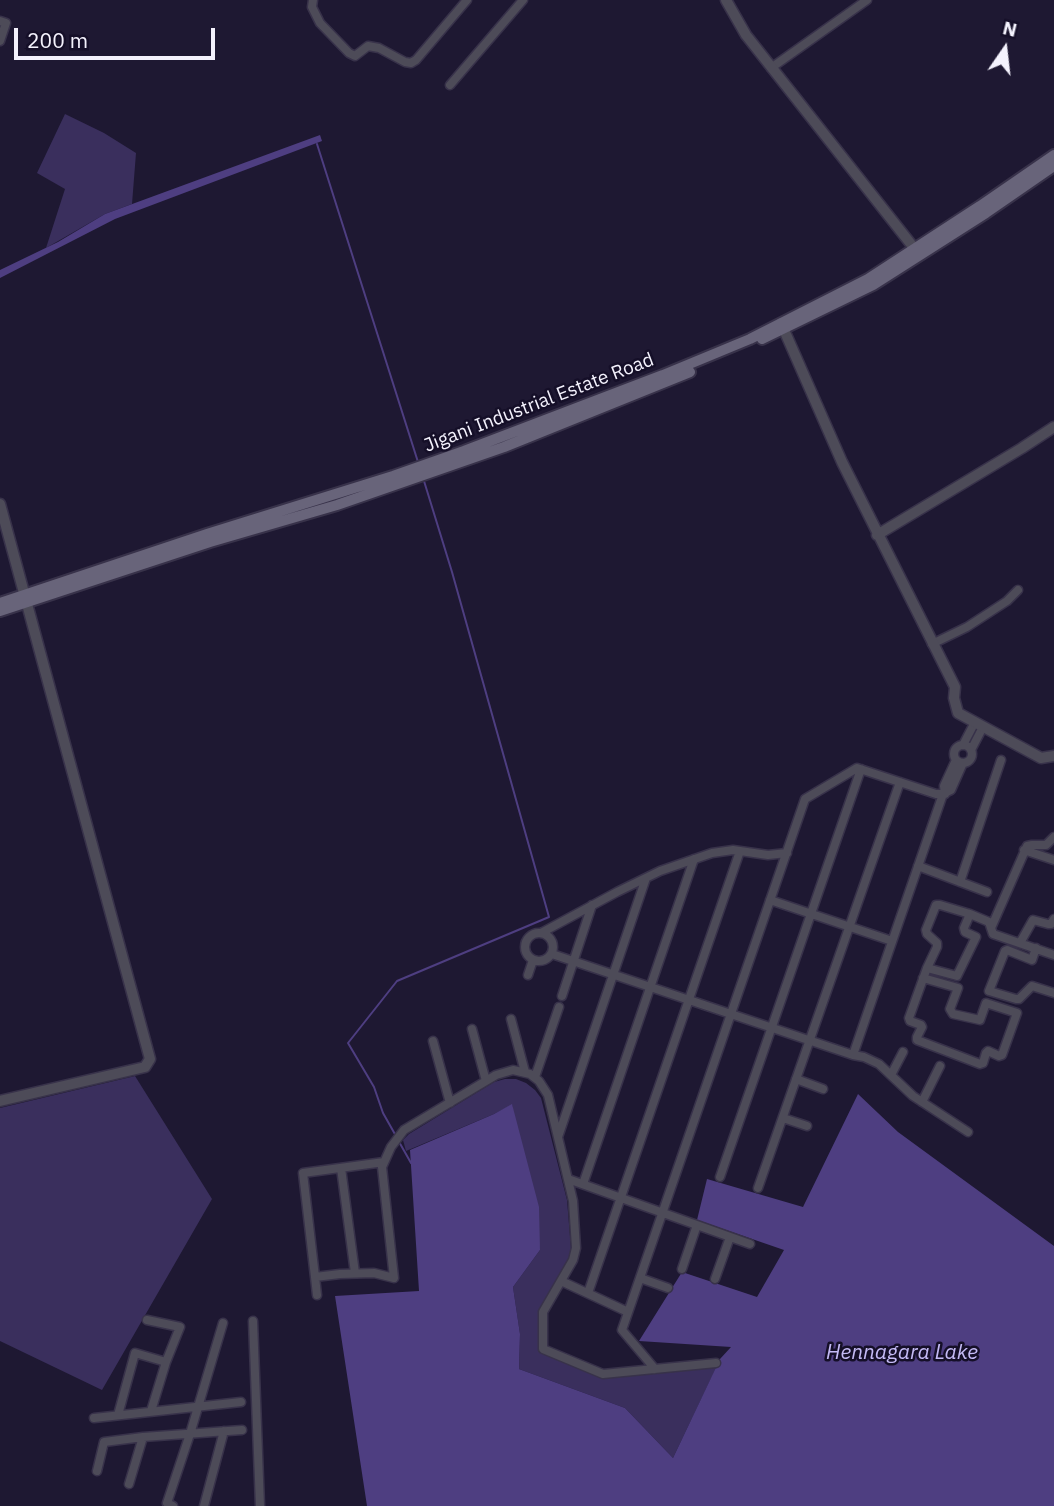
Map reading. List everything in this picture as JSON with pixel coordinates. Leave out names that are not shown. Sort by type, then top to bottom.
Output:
[{"type":"main road","name":"Jigani Industrial Estate Road","points":[[917,252],[1054,155]]},
{"type":"main road","name":"Jigani Industrial Estate Road","points":[[0,603],[25,598],[337,505],[783,326],[986,213],[1054,166]]},
{"type":"main road","name":"Jigani Industrial Estate Road","points":[[0,611],[25,598]]},
{"type":"street","points":[[313,0],[312,7],[320,23],[349,53],[355,56],[368,46],[379,48],[411,63],[467,0]]},
{"type":"street","points":[[450,85],[523,0]]},
{"type":"street","points":[[726,0],[771,68],[917,252]]},
{"type":"street","points":[[771,68],[867,0]]},
{"type":"street","points":[[0,21],[6,23],[0,41]]},
{"type":"street","points":[[783,326],[842,462],[955,687],[954,698],[958,713],[1041,758],[1054,756]]},
{"type":"street","points":[[877,535],[1022,449],[1054,427]]},
{"type":"street","points":[[0,504],[150,1059],[145,1068],[0,1101]]},
{"type":"street","points":[[932,644],[1007,601],[1018,590]]},
{"type":"street","points":[[967,747],[979,725]]},
{"type":"street","points":[[958,746],[967,747],[972,754],[971,759],[960,762],[954,757],[954,751],[958,746]]},
{"type":"street","points":[[960,882],[1002,760]]},
{"type":"street","points":[[655,1369],[622,1330],[806,799],[857,768],[936,794],[944,794],[951,790],[960,762]]},
{"type":"street","points":[[720,1177],[861,769]]},
{"type":"street","points":[[758,1188],[900,782]]},
{"type":"street","points":[[853,1055],[944,794]]},
{"type":"street","points":[[991,928],[1024,850],[1027,846],[1046,845],[1054,837]]},
{"type":"street","points":[[1024,850],[1054,860]]},
{"type":"street","points":[[541,933],[548,935],[554,948],[552,954],[542,961],[533,960],[526,952],[525,944],[531,936],[646,878],[719,851],[768,855],[787,853]]},
{"type":"street","points":[[588,1293],[740,851]]},
{"type":"street","points":[[583,1184],[694,859]]},
{"type":"street","points":[[918,866],[986,892]]},
{"type":"street","points":[[558,1137],[646,878]]},
{"type":"street","points":[[770,900],[892,942]]},
{"type":"street","points":[[562,996],[592,905]]},
{"type":"street","points":[[986,1003],[1017,1013],[1002,1055],[988,1051],[984,1063],[980,1064],[917,1040],[922,1027],[909,1018],[937,947],[937,943],[926,930],[936,905],[989,922],[993,934],[1054,955]]},
{"type":"street","points":[[927,968],[957,976],[976,937],[965,932],[970,914]]},
{"type":"street","points":[[1020,943],[1033,920],[1051,924],[1054,919]]},
{"type":"street","points":[[923,978],[958,988],[950,1009],[953,1014],[979,1020],[1005,951],[1032,960],[1036,948]]},
{"type":"street","points":[[552,954],[874,1061],[913,1096],[968,1132]]},
{"type":"street","points":[[528,975],[533,960]]},
{"type":"street","points":[[989,991],[1016,999],[1032,986],[1054,993]]},
{"type":"street","points":[[535,1077],[559,1007]]},
{"type":"street","points":[[510,1019],[525,1072]]},
{"type":"street","points":[[472,1030],[486,1081]]},
{"type":"street","points":[[433,1041],[450,1103]]},
{"type":"street","points":[[891,1075],[903,1052]]},
{"type":"street","points":[[922,1102],[940,1066]]},
{"type":"street","points":[[315,1277],[374,1273],[394,1278],[382,1167],[391,1147],[404,1130],[486,1081],[507,1071],[525,1072],[535,1077],[548,1095],[573,1201],[576,1253],[543,1312],[542,1349],[603,1374],[716,1363]]},
{"type":"street","points":[[796,1079],[823,1089]]},
{"type":"street","points":[[782,1118],[807,1126]]},
{"type":"street","points":[[317,1294],[303,1173],[384,1162]]},
{"type":"street","points":[[341,1168],[355,1273]]},
{"type":"street","points":[[568,1179],[750,1244]]},
{"type":"street","points":[[682,1269],[697,1225]]},
{"type":"street","points":[[715,1279],[730,1237]]},
{"type":"street","points":[[640,1278],[668,1288]]},
{"type":"street","points":[[561,1281],[628,1312]]},
{"type":"street","points":[[147,1320],[180,1327],[151,1412]]},
{"type":"street","points":[[253,1321],[260,1506]]},
{"type":"street","points":[[173,1506],[167,1503],[223,1323]]},
{"type":"street","points":[[118,1415],[135,1353],[166,1362]]},
{"type":"street","points":[[94,1418],[241,1402]]},
{"type":"street","points":[[97,1471],[104,1442],[242,1430]]},
{"type":"street","points":[[204,1506],[224,1431]]},
{"type":"street","points":[[129,1484],[143,1437]]},
{"type":"shaded area","points":[[65,114],[104,133],[136,153],[132,204],[105,214],[46,248],[65,189],[37,173]]},
{"type":"shaded area","points":[[135,1076],[212,1199],[102,1390],[0,1341],[0,1108]]},
{"type":"shaded area","points":[[505,1079],[526,1083],[541,1098],[567,1200],[570,1257],[540,1308],[540,1351],[601,1376],[717,1366],[673,1458],[625,1408],[519,1369],[520,1334],[513,1287],[540,1250],[512,1105],[406,1151],[403,1140],[409,1134],[494,1082]]},
{"type":"water","points":[[320,135],[322,141],[115,219],[0,278],[0,270],[58,242],[105,214]]},
{"type":"water","name":"Hennagara Lake","points":[[858,1094],[898,1132],[1054,1246],[1054,1506],[367,1506],[335,1296],[419,1291],[410,1150],[512,1104],[539,1207],[540,1250],[513,1287],[520,1334],[519,1369],[625,1408],[673,1458],[720,1359],[731,1347],[639,1341],[682,1272],[757,1297],[784,1250],[697,1220],[707,1179],[803,1207]]},
{"type":"waterway","points":[[317,144],[418,462]]},
{"type":"waterway","points":[[396,1136],[383,1113],[374,1087],[348,1043],[397,981],[549,917],[424,481]]},
{"type":"waterway","points":[[398,1140],[411,1163]]}]
